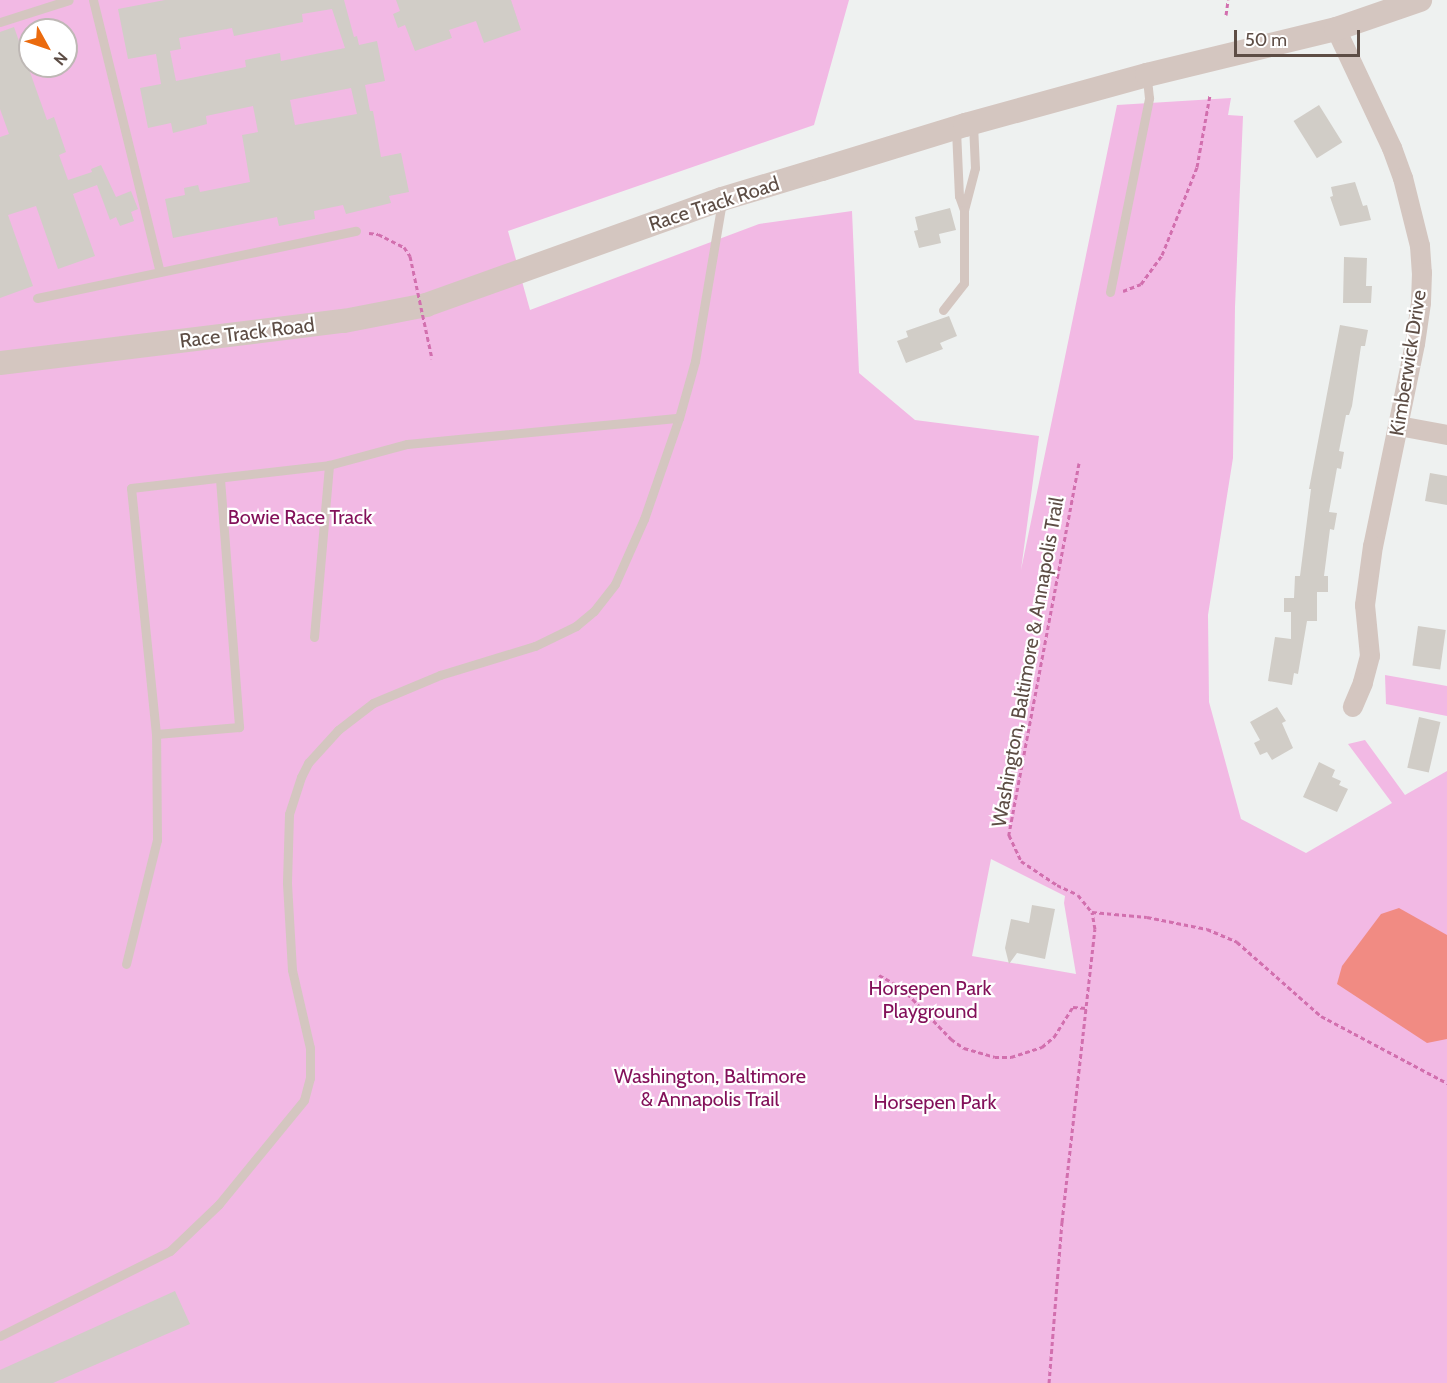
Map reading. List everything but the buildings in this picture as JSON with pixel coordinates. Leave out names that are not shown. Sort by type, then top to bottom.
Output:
[{"type":"street","name":"Race Track Road","points":[[0,363],[344,321],[426,305],[722,200],[964,125],[1147,75],[1336,29],[1420,0]]},
{"type":"street","name":"Kimberwick Drive","points":[[1336,29],[1392,148],[1403,178],[1420,246],[1421,303],[1399,426],[1382,494],[1365,605],[1370,656],[1364,683],[1353,707]]},
{"type":"street","points":[[1399,426],[1447,435]]},
{"type":"lane","points":[[0,22],[69,0]]},
{"type":"lane","points":[[93,0],[160,272]]},
{"type":"lane","points":[[1110,292],[1149,98],[1147,75]]},
{"type":"lane","points":[[964,125],[959,196],[964,210]]},
{"type":"lane","points":[[944,310],[964,283],[964,210],[975,168],[964,125]]},
{"type":"lane","points":[[0,1336],[170,1251],[219,1204],[304,1100],[310,1078],[310,1048],[292,970],[287,856],[289,814],[308,763],[338,730],[372,703],[440,675],[535,646],[576,626],[594,611],[615,584],[644,519],[679,418],[695,361],[722,200]]},
{"type":"lane","points":[[37,298],[356,231]]},
{"type":"lane","points":[[126,964],[156,840],[156,734],[131,488],[329,465],[407,444],[679,418]]},
{"type":"lane","points":[[314,637],[329,465]]},
{"type":"lane","points":[[156,734],[239,727],[220,479]]},
{"type":"path","points":[[1226,15],[1228,0]]},
{"type":"path","points":[[1110,292],[1129,291],[1142,284],[1162,255],[1197,167],[1210,95]]},
{"type":"path","points":[[356,231],[378,234],[404,247],[410,256],[432,359]]},
{"type":"path","name":"Washington, Baltimore & Annapolis Trail","points":[[1079,463],[1009,835],[1021,861],[1057,885],[1078,895],[1092,912]]},
{"type":"path","points":[[1049,1383],[1062,1222],[1095,929],[1092,912],[1147,917],[1207,929],[1237,942],[1321,1016],[1447,1083]]},
{"type":"path","points":[[879,975],[902,988],[951,1039],[964,1048],[995,1057],[1011,1057],[1042,1047],[1054,1037],[1073,1007],[1086,1008]]},
{"type":"green space","points":[[0,0],[849,0],[814,125],[508,231],[530,310],[759,224],[852,211],[859,373],[915,420],[1039,436],[1021,570],[1117,105],[1231,98],[1228,115],[1243,116],[1235,307],[1233,458],[1208,615],[1209,702],[1241,819],[1306,853],[1392,803],[1348,744],[1365,740],[1405,795],[1447,771],[1447,1383],[0,1383]],"holes":[[[991,859],[1065,896],[1064,903],[1076,974],[972,956]]]},
{"type":"green space","points":[[1385,675],[1447,686],[1447,716],[1386,704]]},
{"type":"shaded area","points":[[1399,908],[1447,935],[1447,1039],[1427,1043],[1337,984],[1342,966],[1381,914]]},
{"type":"park label","name":"Bowie Race Track","points":[[300,517]]},
{"type":"park label","name":"Horsepen Park Playground","points":[[930,1000]]},
{"type":"park label","name":"Horsepen Park","points":[[935,1102]]}]
